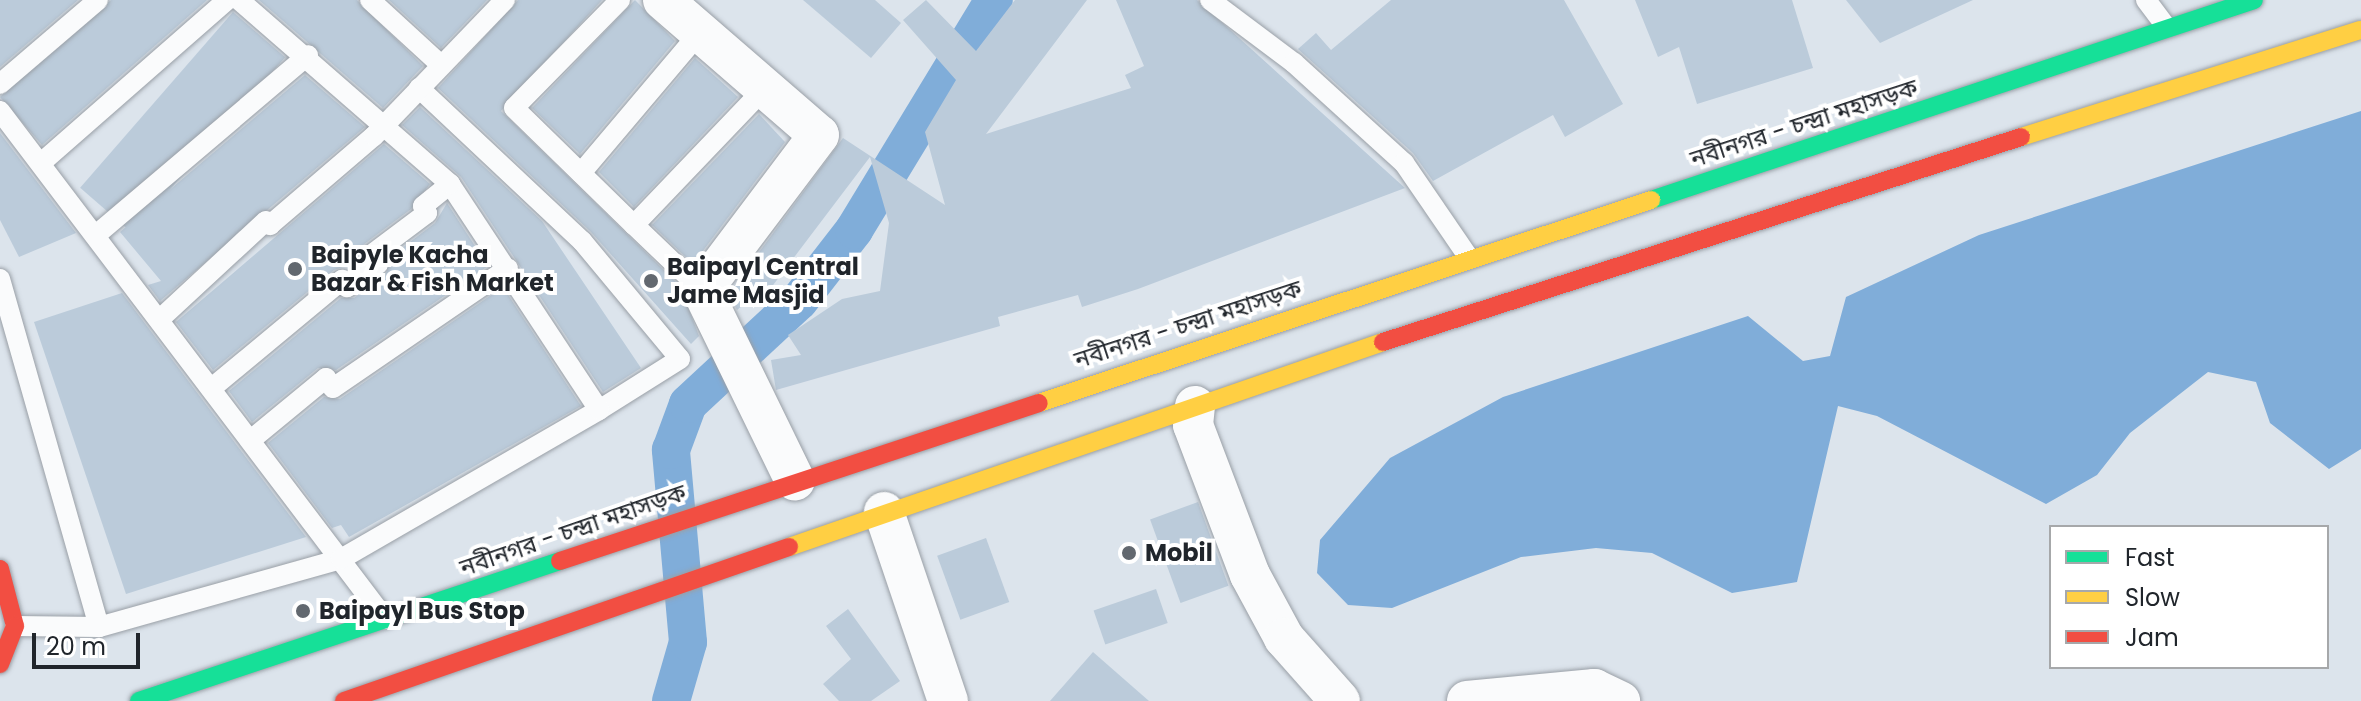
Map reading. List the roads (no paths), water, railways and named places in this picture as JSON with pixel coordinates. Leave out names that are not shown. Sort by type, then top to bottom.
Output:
[{"type":"highway","name":"নবীনগর - চন্দ্রা মহাসড়ক","points":[[139,701],[852,461],[2254,0]]},
{"type":"highway","points":[[344,701],[875,515],[1511,298],[2361,30]]},
{"type":"highway","points":[[0,569],[15,626],[0,664]]},
{"type":"street","points":[[663,0],[768,85],[819,135],[702,290],[748,391],[795,481]]},
{"type":"street","points":[[1195,406],[1193,425],[1250,575],[1284,638],[1340,701]]},
{"type":"street","points":[[875,515],[948,701]]},
{"type":"street","points":[[1467,701],[1594,689],[1620,701]]},
{"type":"lane","points":[[0,84],[98,0]]},
{"type":"lane","points":[[41,163],[227,0]]},
{"type":"lane","points":[[239,0],[387,121],[450,184],[599,410]]},
{"type":"lane","points":[[370,0],[441,65]]},
{"type":"lane","points":[[160,319],[387,121],[505,0]]},
{"type":"lane","points":[[620,0],[514,108],[702,290]]},
{"type":"lane","points":[[1210,0],[1294,63],[1404,163],[1469,258]]},
{"type":"lane","points":[[2146,0],[2166,27]]},
{"type":"lane","points":[[581,173],[701,31]]},
{"type":"lane","points":[[96,235],[308,55]]},
{"type":"lane","points":[[634,225],[768,85]]},
{"type":"lane","points":[[15,626],[99,627],[341,559],[599,410],[680,359],[582,241],[419,88]]},
{"type":"lane","points":[[0,111],[213,387],[385,619]]},
{"type":"lane","points":[[213,387],[342,280],[347,287],[378,264],[371,255],[427,213],[423,206],[450,184]]},
{"type":"lane","points":[[252,439],[326,378],[333,388],[508,268]]},
{"type":"lane","points":[[0,279],[99,627]]},
{"type":"water","points":[[2361,111],[2361,449],[2329,469],[2270,423],[2256,382],[2208,372],[2130,433],[2097,475],[2046,504],[1877,416],[1838,406],[1797,582],[1732,593],[1652,553],[1596,548],[1521,557],[1392,608],[1348,605],[1317,573],[1320,540],[1390,458],[1503,397],[1748,316],[1803,361],[1830,356],[1846,297],[1979,235]]},
{"type":"waterway","points":[[671,701],[688,642],[671,450],[688,404],[799,301],[854,230],[994,0]]},
{"type":"place","name":"Baipyle Kacha Bazar & Fish Market","points":[[295,269]]},
{"type":"place","name":"Baipayl Central Jame Masjid","points":[[651,281]]},
{"type":"place","name":"Mobil","points":[[1129,553]]},
{"type":"place","name":"Baipayl Bus Stop","points":[[303,611]]}]
